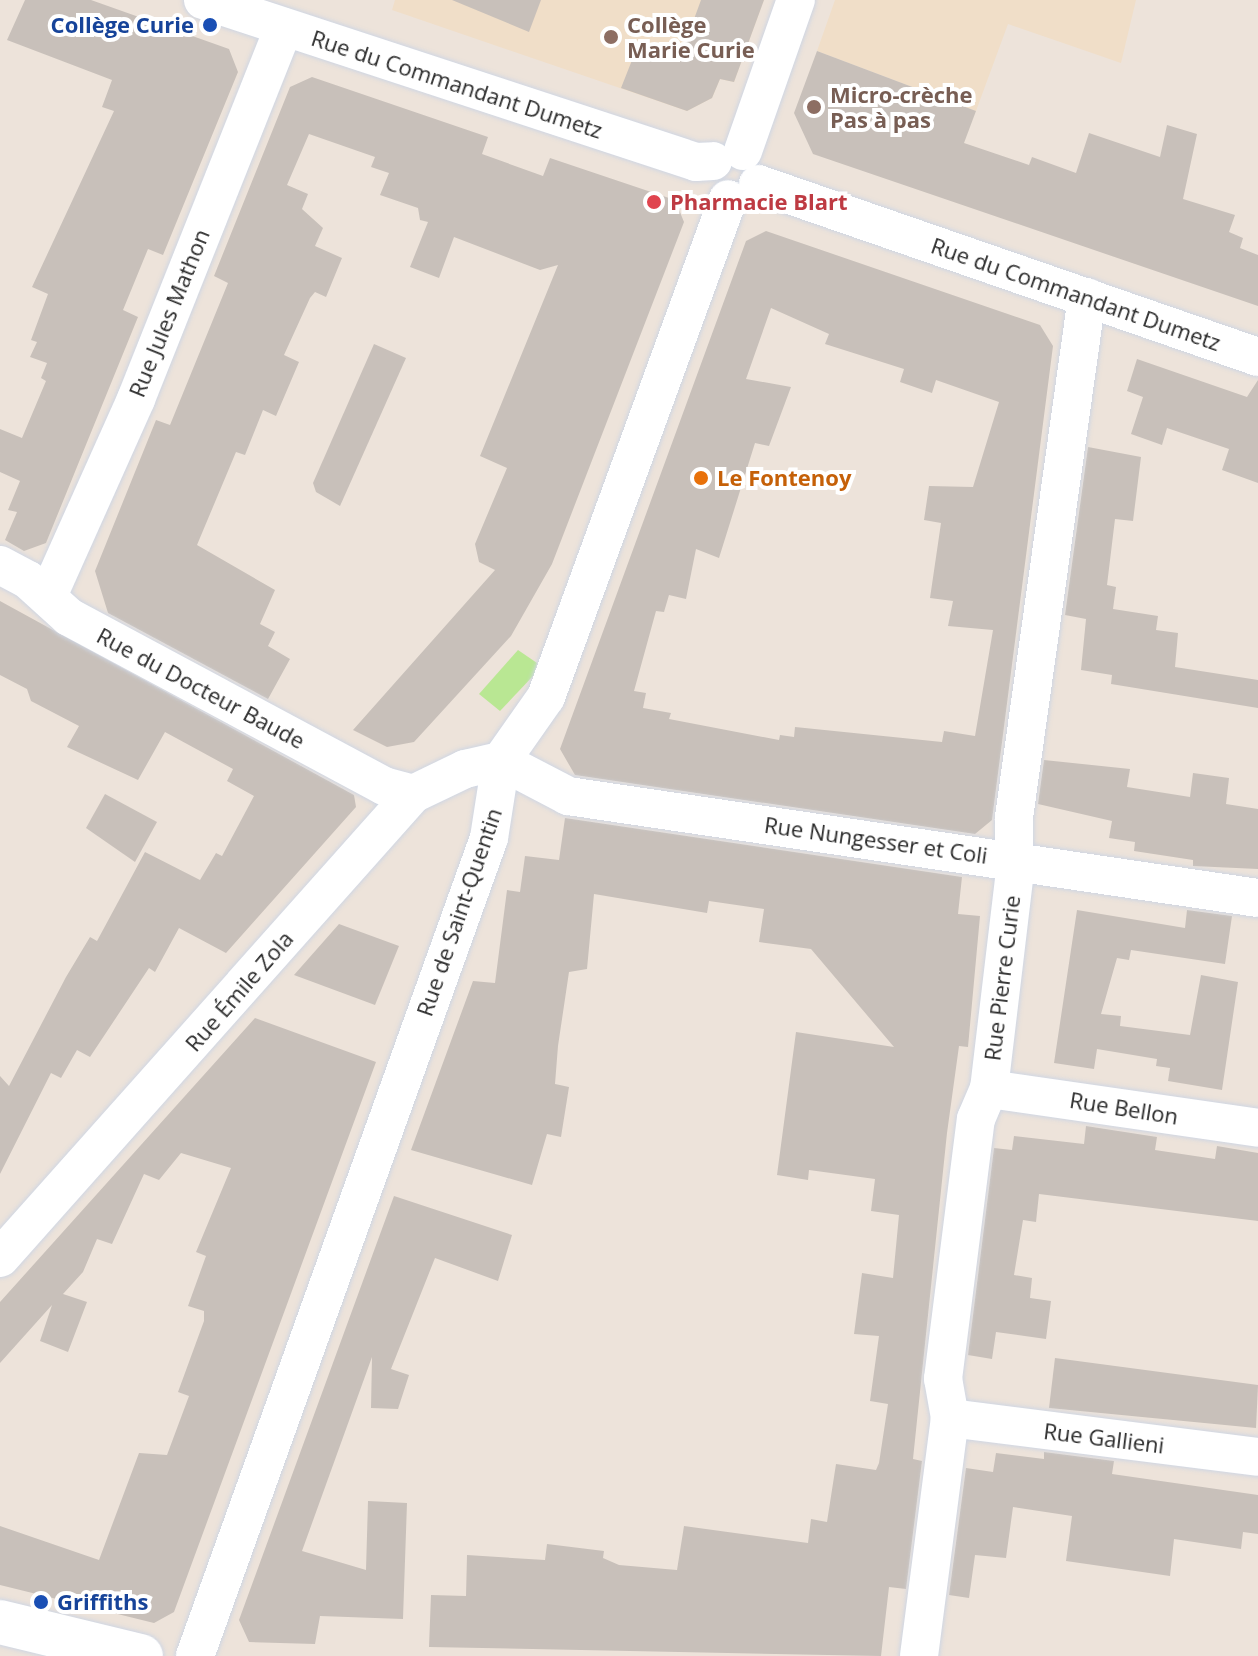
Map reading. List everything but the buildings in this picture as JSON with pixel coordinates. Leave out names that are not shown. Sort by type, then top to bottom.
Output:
[{"type":"street","name":"Rue du Commandant Dumetz","points":[[203,0],[736,174],[1258,357]]},
{"type":"street","points":[[501,761],[546,697],[796,0]]},
{"type":"street","name":"Rue Jules Mathon","points":[[48,596],[130,413],[284,28]]},
{"type":"street","name":"Rue Pierre Curie","points":[[919,1656],[950,1418],[943,1379],[976,1119],[989,1089],[1014,859],[1014,817],[1087,297]]},
{"type":"street","name":"Rue du Docteur Baude","points":[[0,565],[48,596],[69,617],[384,786],[413,794]]},
{"type":"street","name":"Rue Émile Zola","points":[[0,1258],[413,794],[465,769],[501,761]]},
{"type":"street","name":"Rue Nungesser et Coli","points":[[501,761],[568,796],[1014,859],[1258,898]]},
{"type":"street","name":"Rue de Saint-Quentin","points":[[197,1645],[464,910],[499,802],[501,761]]},
{"type":"street","name":"Rue Bellon","points":[[989,1089],[1258,1128]]},
{"type":"street","name":"Rue Gallieni","points":[[950,1418],[1258,1457]]},
{"type":"street","points":[[0,1622],[141,1656]]},
{"type":"shaded area","name":"Collège Marie Curie","points":[[395,0],[764,0],[734,82],[720,79],[712,98],[687,111],[392,10]]},
{"type":"shaded area","points":[[835,0],[1136,0],[1121,63],[1008,24],[976,111],[817,51]]},
{"type":"green space","points":[[518,650],[537,663],[534,675],[500,711],[479,694]]},
{"type":"place","name":"Collège Curie","points":[[210,25]]},
{"type":"place","name":"Collège Marie Curie","points":[[611,37]]},
{"type":"place","name":"Micro-crèche Pas à pas","points":[[814,107]]},
{"type":"place","name":"Pharmacie Blart","points":[[654,202]]},
{"type":"place","name":"Le Fontenoy","points":[[701,478]]},
{"type":"place","name":"Griffiths","points":[[41,1602]]}]
